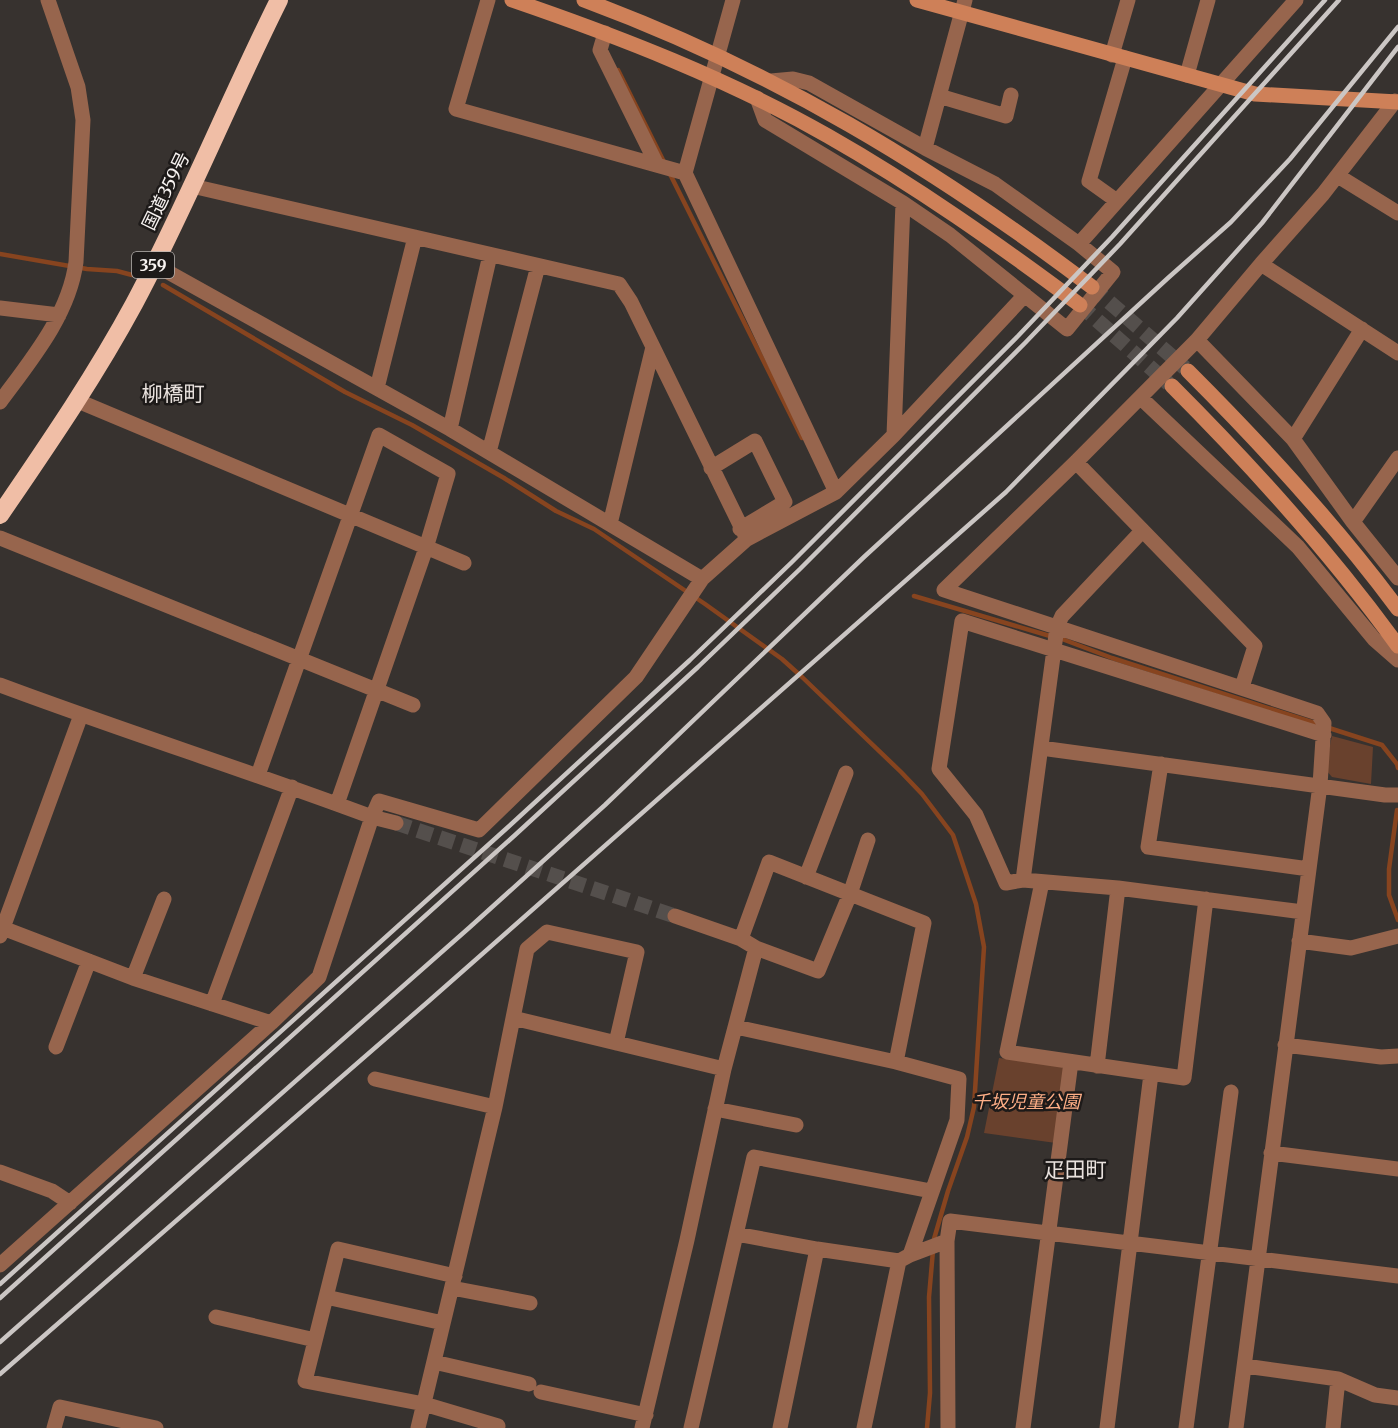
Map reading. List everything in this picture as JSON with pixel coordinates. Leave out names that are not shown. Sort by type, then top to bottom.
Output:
[{"type":"highway","name":"国道359号","points":[[0,515],[78,401],[134,304],[279,0]]},
{"type":"street","points":[[0,402],[59,315],[75,267],[83,120],[78,87],[48,0]]},
{"type":"street","points":[[488,0],[456,109],[669,169]]},
{"type":"street","points":[[512,0],[605,33],[711,77],[827,135],[915,188],[1080,305]]},
{"type":"street","points":[[584,0],[602,3],[717,55],[861,129],[1033,242],[1092,287]]},
{"type":"street","points":[[669,169],[711,77],[733,0]]},
{"type":"street","points":[[917,0],[963,6],[1118,56],[1255,94],[1396,102]]},
{"type":"street","points":[[1117,201],[1089,181],[1118,56],[1128,0]]},
{"type":"street","points":[[1187,75],[1208,0]]},
{"type":"street","points":[[1079,243],[1296,0]]},
{"type":"street","points":[[925,148],[963,6]]},
{"type":"street","points":[[605,33],[600,50],[669,169],[836,492]]},
{"type":"street","points":[[757,98],[765,120],[950,235],[1067,329],[1113,272],[1079,243],[995,184],[809,83],[793,79],[771,81]]},
{"type":"street","points":[[939,96],[1006,116],[1011,95]]},
{"type":"street","points":[[1236,1428],[1320,785],[1324,730],[1317,713],[944,590],[1141,398],[1197,340],[1338,176],[1396,102]]},
{"type":"street","points":[[1338,176],[1398,213]]},
{"type":"street","points":[[192,186],[619,284],[631,302],[744,534]]},
{"type":"street","points":[[894,435],[903,204]]},
{"type":"street","points":[[377,388],[415,237]]},
{"type":"street","points":[[450,429],[490,255]]},
{"type":"street","points":[[1261,264],[1398,353]]},
{"type":"street","points":[[152,266],[168,272],[450,429],[702,579]]},
{"type":"street","points":[[489,452],[538,266]]},
{"type":"street","points":[[744,534],[836,492],[894,435],[1025,295]]},
{"type":"street","points":[[0,308],[59,315]]},
{"type":"street","points":[[1293,439],[1362,329]]},
{"type":"street","points":[[1197,340],[1293,439],[1353,522],[1398,578]]},
{"type":"street","points":[[610,524],[653,347]]},
{"type":"street","points":[[1188,371],[1288,474],[1342,536],[1398,609]]},
{"type":"street","points":[[1172,386],[1262,478],[1315,538],[1398,646]]},
{"type":"street","points":[[1141,398],[1298,547],[1374,639],[1398,660]]},
{"type":"street","points":[[78,401],[464,563]]},
{"type":"street","points":[[258,775],[380,435],[448,474],[426,548],[337,804]]},
{"type":"street","points":[[0,1265],[272,1023],[319,977],[378,801],[479,830],[636,677],[702,579],[744,534],[785,502],[755,441],[711,468]]},
{"type":"street","points":[[1353,522],[1398,458]]},
{"type":"street","points":[[1076,462],[1256,646],[1242,687]]},
{"type":"street","points":[[1023,880],[1057,627],[1062,616],[1142,531]]},
{"type":"street","points":[[0,538],[413,705]]},
{"type":"street","points":[[1303,912],[1118,888],[1023,880],[1006,883],[976,815],[939,769],[962,621],[1324,730]]},
{"type":"street","points":[[0,685],[372,817],[396,823]]},
{"type":"street","points":[[81,715],[1,930],[133,978],[272,1023]]},
{"type":"street","points":[[1041,747],[1398,795]]},
{"type":"street","points":[[1161,764],[1148,847],[1309,869]]},
{"type":"street","points":[[806,877],[846,773]]},
{"type":"street","points":[[212,1004],[292,787]]},
{"type":"street","points":[[675,916],[741,939],[756,948],[818,971],[850,894],[868,840]]},
{"type":"street","points":[[741,939],[769,862],[924,923],[896,1062]]},
{"type":"street","points":[[1042,882],[1007,1052],[1184,1078],[1206,900]]},
{"type":"street","points":[[1097,1066],[1118,888]]},
{"type":"street","points":[[133,978],[164,898]]},
{"type":"street","points":[[418,1428],[495,1107],[527,949],[547,932],[637,952],[616,1043]]},
{"type":"street","points":[[1299,941],[1350,948],[1398,936]]},
{"type":"street","points":[[434,1362],[535,1388],[644,1422],[724,1069],[756,948]]},
{"type":"street","points":[[56,1047],[89,961]]},
{"type":"street","points":[[513,1018],[724,1069]]},
{"type":"street","points":[[736,1027],[896,1062],[959,1079],[957,1120],[910,1256],[864,1428]]},
{"type":"street","points":[[1285,1044],[1381,1057],[1398,1056]]},
{"type":"street","points":[[1023,1428],[1071,1062]]},
{"type":"street","points":[[1107,1428],[1151,1074]]},
{"type":"street","points":[[375,1079],[495,1107]]},
{"type":"street","points":[[1186,1428],[1231,1092]]},
{"type":"street","points":[[715,1109],[796,1125]]},
{"type":"street","points":[[1271,1153],[1398,1169]]},
{"type":"street","points":[[691,1428],[754,1157],[931,1191]]},
{"type":"street","points":[[0,1172],[52,1191],[70,1203]]},
{"type":"street","points":[[948,1428],[943,1243],[950,1221],[1398,1276]]},
{"type":"street","points":[[736,1234],[817,1249],[910,1256],[943,1243]]},
{"type":"street","points":[[498,1426],[424,1404],[305,1381],[338,1249],[530,1304]]},
{"type":"street","points":[[780,1428],[817,1249]]},
{"type":"street","points":[[326,1297],[443,1323]]},
{"type":"street","points":[[216,1317],[315,1340]]},
{"type":"street","points":[[1245,1366],[1338,1379],[1375,1395],[1398,1398]]},
{"type":"street","points":[[1333,1428],[1338,1379]]},
{"type":"street","points":[[54,1428],[60,1407],[156,1428]]},
{"type":"green space","points":[[1332,736],[1373,747],[1371,784],[1332,777],[1325,769]]},
{"type":"green space","name":"千坂児童公園","points":[[999,1058],[1060,1065],[1065,1070],[1056,1143],[984,1133]]},
{"type":"waterway","points":[[618,70],[664,162]]},
{"type":"waterway","points":[[669,172],[802,438]]},
{"type":"waterway","points":[[0,254],[132,275]]},
{"type":"waterway","points":[[163,285],[345,392],[412,425],[556,511],[594,529],[705,604],[782,659],[802,677],[901,772],[922,794],[953,835],[976,904],[984,947],[974,1107],[967,1137],[934,1239],[929,1297],[930,1393],[927,1428]]},
{"type":"waterway","points":[[914,596],[1050,636]]},
{"type":"waterway","points":[[1062,639],[1112,658],[1318,724]]},
{"type":"waterway","points":[[1326,727],[1382,745],[1398,768]]},
{"type":"waterway","points":[[1397,810],[1389,869],[1389,895],[1398,920]]},
{"type":"tunnel","points":[[1092,287],[1185,368]]},
{"type":"tunnel","points":[[1080,305],[1169,384]]},
{"type":"tunnel","points":[[396,823],[675,916]]},
{"type":"railway","points":[[0,1284],[507,828],[690,660],[792,562],[1018,336],[1112,237],[1325,0]]},
{"type":"railway","points":[[0,1298],[514,836],[698,667],[800,569],[1120,244],[1339,0]]},
{"type":"railway","points":[[0,1342],[605,805],[864,557],[1231,222],[1290,159],[1398,27]]},
{"type":"railway","points":[[0,1374],[430,1000],[1006,492],[1177,318],[1262,223],[1398,47]]},
{"type":"district","name":"柳橋町","points":[[173,394]]},
{"type":"district","name":"疋田町","points":[[1075,1170]]}]
